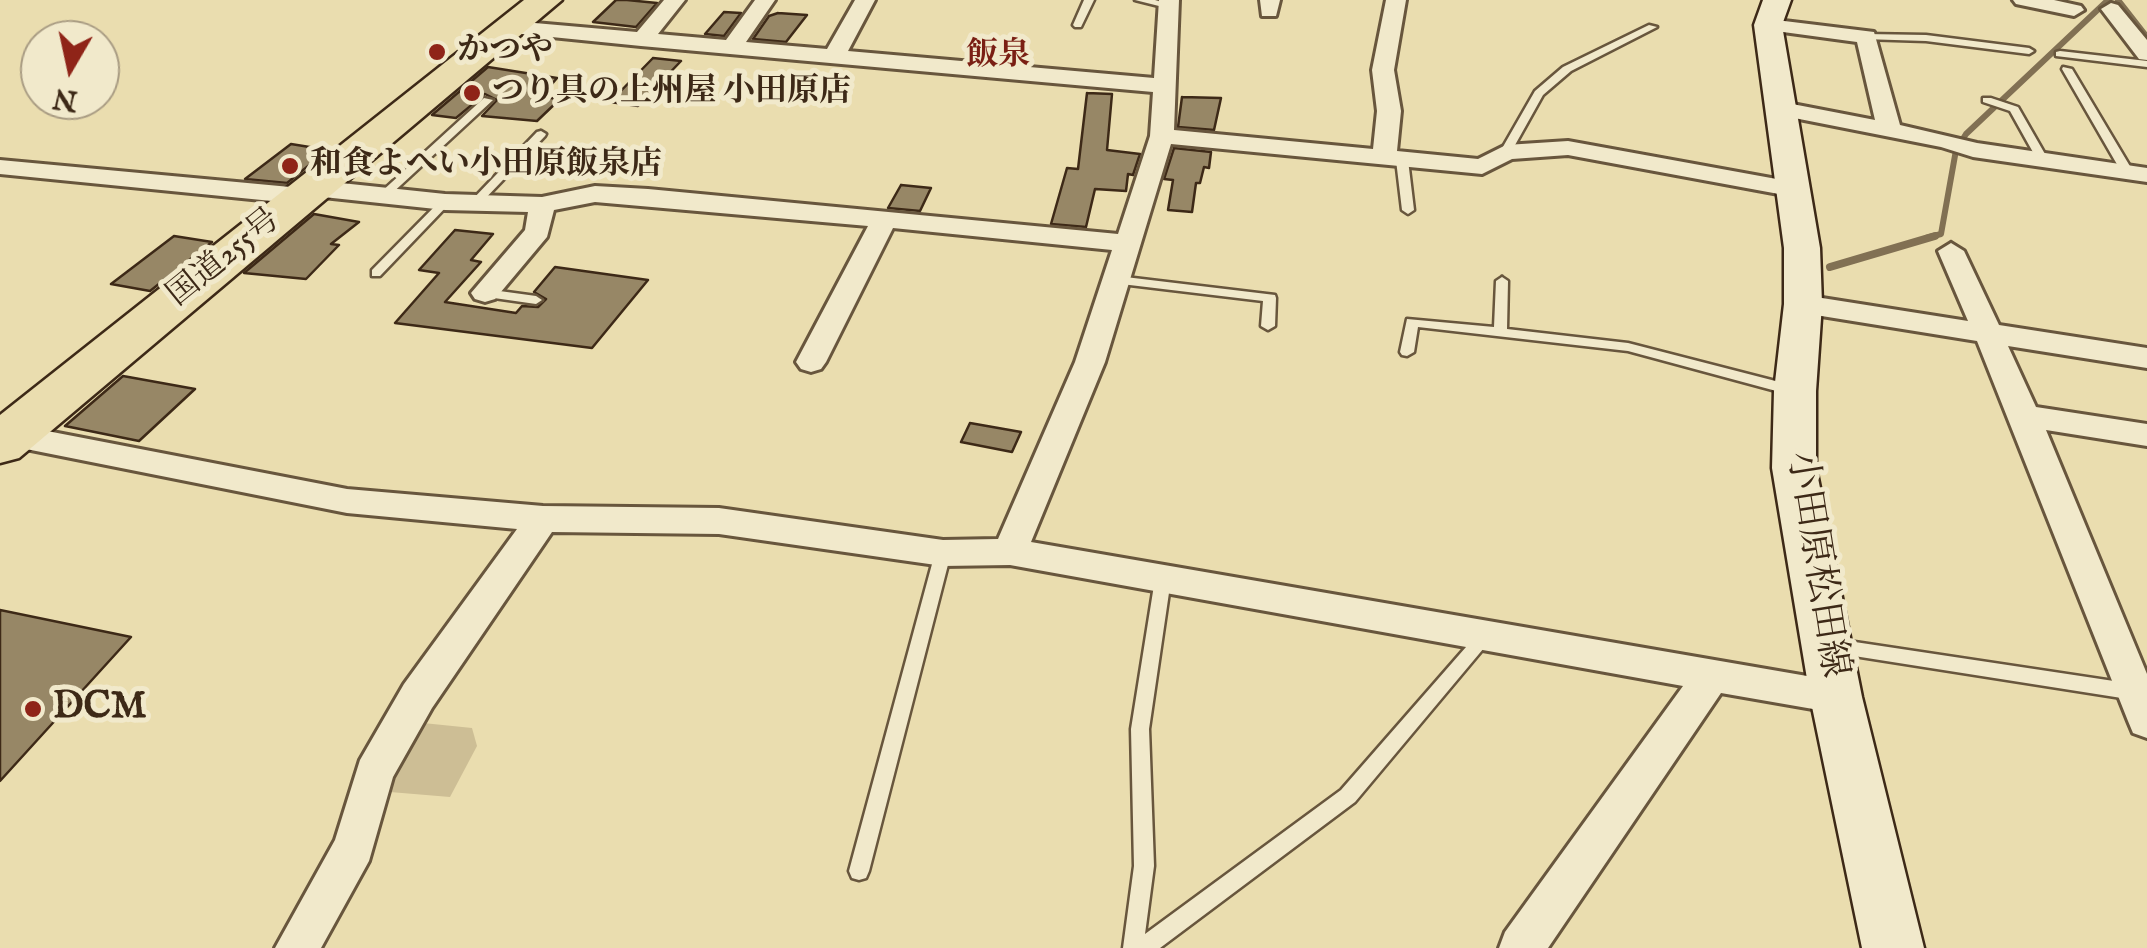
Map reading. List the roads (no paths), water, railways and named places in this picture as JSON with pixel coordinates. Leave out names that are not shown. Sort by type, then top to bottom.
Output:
[{"type":"highway","name":"国道255号","points":[[4,437],[528,13]]},
{"type":"main road","name":"小田原松田線","points":[[1773,12],[1802,248],[1803,304],[1794,391],[1794,468],[1825,644],[1893,948]]},
{"type":"street","points":[[641,40],[675,0]]},
{"type":"street","points":[[733,45],[765,0]]},
{"type":"street","points":[[834,56],[865,0]]},
{"type":"street","points":[[1392,159],[1383,70],[1396,0]]},
{"type":"street","points":[[2022,0],[2074,10]]},
{"type":"street","points":[[1010,552],[1090,362],[1162,136],[1164,86],[1158,2]]},
{"type":"street","points":[[2111,9],[2147,54]]},
{"type":"street","points":[[1773,12],[1866,37],[1889,129]]},
{"type":"street","points":[[528,13],[641,40],[733,45],[1164,86]]},
{"type":"street","points":[[1782,109],[1946,140],[1973,150],[2138,174]]},
{"type":"street","points":[[1162,136],[1482,167],[1506,152],[1568,148],[1794,189]]},
{"type":"street","points":[[0,167],[445,202],[542,205],[595,194],[648,197],[1127,243]]},
{"type":"street","points":[[484,293],[538,231],[542,205]]},
{"type":"street","points":[[811,362],[883,222]]},
{"type":"street","points":[[1951,251],[2025,416],[2143,702]]},
{"type":"street","points":[[1803,304],[2147,358]]},
{"type":"street","points":[[2025,416],[2147,435]]},
{"type":"street","points":[[4,437],[347,501],[543,520],[718,521],[943,553],[1010,552],[1836,697]]},
{"type":"street","points":[[297,948],[354,847],[374,773],[418,696],[543,520]]},
{"type":"street","points":[[1521,948],[1712,674]]},
{"type":"lane","points":[[1078,25],[1089,0]]},
{"type":"lane","points":[[1506,152],[1539,94],[1567,69],[1652,27]]},
{"type":"lane","points":[[1866,37],[1926,38],[2029,51]]},
{"type":"lane","points":[[2060,54],[2147,64]]},
{"type":"lane","points":[[2068,69],[2138,174]]},
{"type":"lane","points":[[384,195],[488,100]]},
{"type":"lane","points":[[1987,100],[2014,109],[2044,160]]},
{"type":"lane","points":[[476,202],[541,134]]},
{"type":"lane","points":[[1392,159],[1408,210]]},
{"type":"lane","points":[[376,273],[445,202]]},
{"type":"lane","points":[[1117,280],[1270,298],[1268,326]]},
{"type":"lane","points":[[1500,332],[1502,281]]},
{"type":"lane","points":[[484,293],[536,300]]},
{"type":"lane","points":[[1407,352],[1412,322],[1628,347],[1794,391]]},
{"type":"lane","points":[[859,871],[943,553]]},
{"type":"lane","points":[[1133,948],[1144,866],[1140,729],[1163,579]]},
{"type":"lane","points":[[1143,948],[1348,796],[1488,634]]},
{"type":"lane","points":[[1825,644],[2143,702]]},
{"type":"waterway","points":[[1926,238],[1941,234],[1956,150],[1966,134],[2108,0]]},
{"type":"waterway","points":[[2118,0],[2147,37]]},
{"type":"waterway","points":[[1830,267],[1935,236]]},
{"type":"place","name":"かつや","points":[[437,52]]},
{"type":"place","name":"つり具の上州屋 小田原店","points":[[472,93]]},
{"type":"place","name":"和食よへい小田原飯泉店","points":[[290,166]]},
{"type":"place","name":"DCM","points":[[33,709]]},
{"type":"district","name":"飯泉","points":[[998,57]]}]
